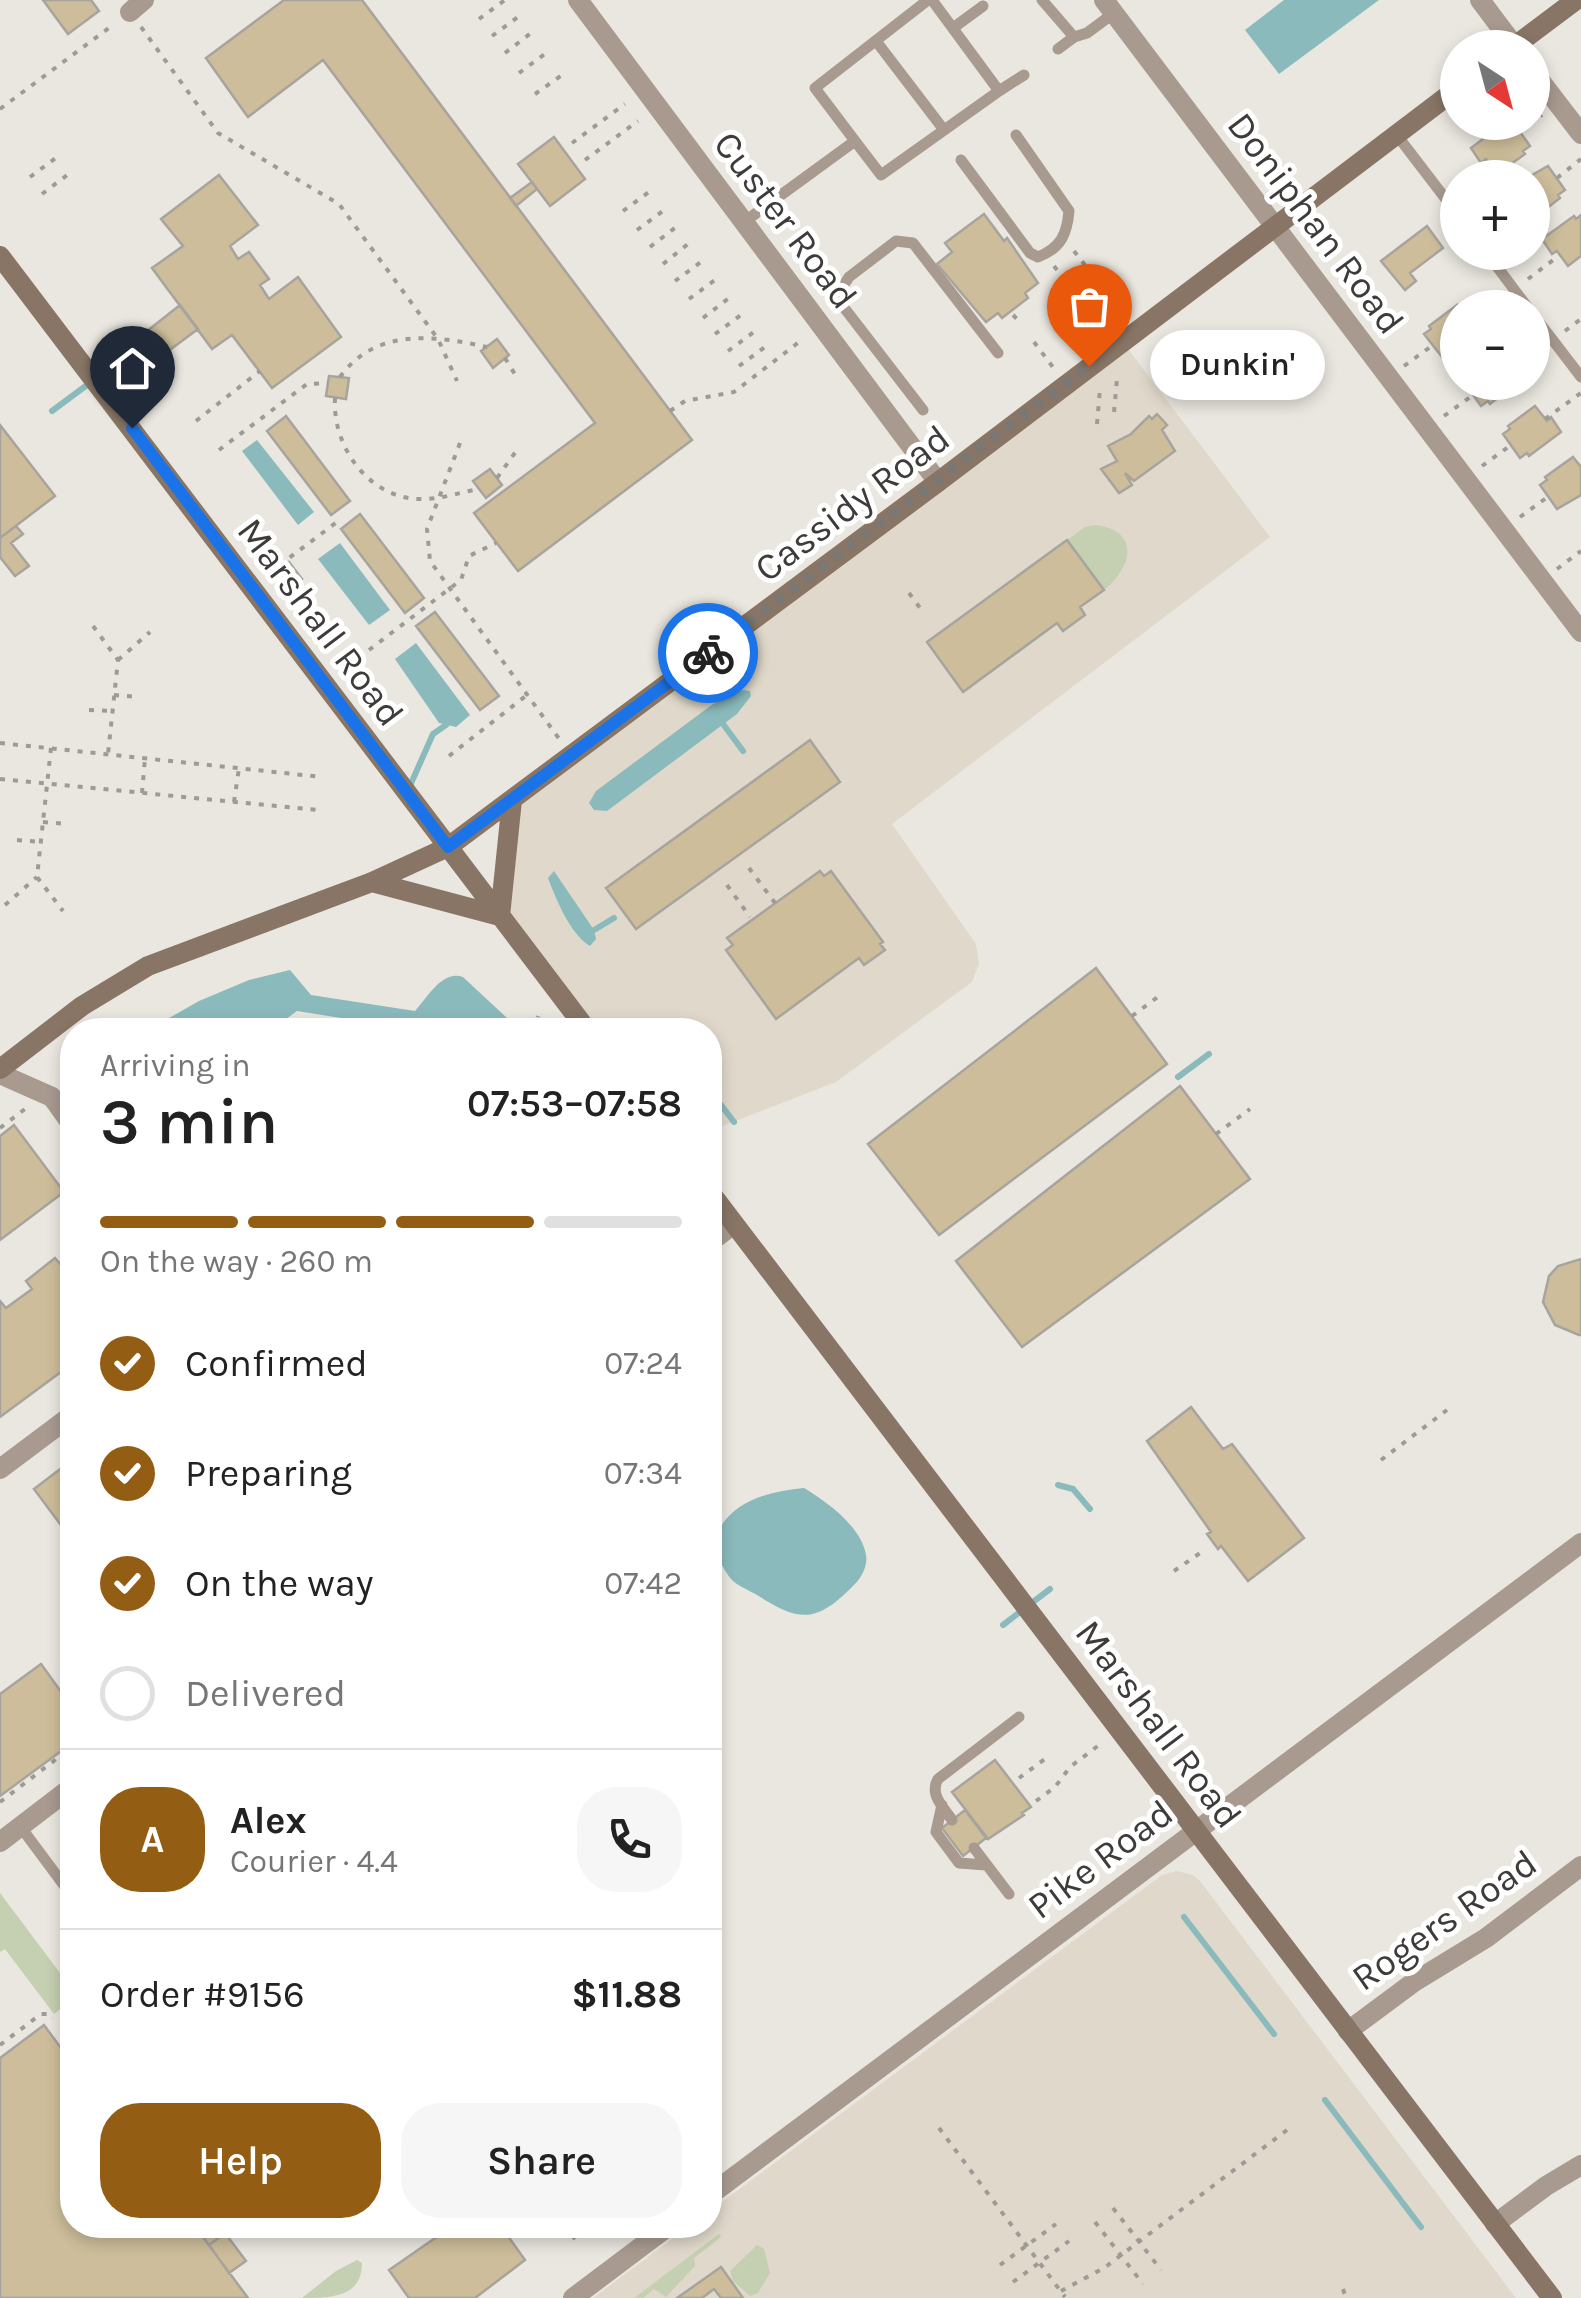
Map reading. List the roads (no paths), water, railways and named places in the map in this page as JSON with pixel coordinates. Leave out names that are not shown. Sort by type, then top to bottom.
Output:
[{"type":"street","name":"Custer Road","points":[[578,0],[938,482]]},
{"type":"street","points":[[1480,0],[1502,30]]},
{"type":"street","points":[[1536,30],[1576,0]]},
{"type":"street","name":"Doniphan Road","points":[[1109,6],[1581,632]]},
{"type":"street","points":[[1550,94],[1581,134]]},
{"type":"street","name":"Cassidy Road","points":[[67,1018],[148,966],[372,882],[448,847],[1440,101]]},
{"type":"street","name":"Marshall Road","points":[[0,256],[578,1018]]},
{"type":"street","points":[[372,882],[500,916],[512,800]]},
{"type":"street","name":"Cassidy Road","points":[[0,1072],[60,1024]]},
{"type":"street","points":[[0,1072],[52,1097],[60,1108]]},
{"type":"street","name":"Marshall Road","points":[[722,1208],[1552,2298]]},
{"type":"street","points":[[722,1233],[734,1224]]},
{"type":"street","points":[[0,1469],[60,1424]]},
{"type":"street","name":"Pike Road","points":[[722,2186],[1581,1543]]},
{"type":"street","points":[[0,1842],[60,1797]]},
{"type":"street","name":"Rogers Road","points":[[1348,2032],[1414,1982],[1486,1938],[1581,1866]]},
{"type":"street","points":[[1495,2224],[1581,2165]]},
{"type":"street","points":[[574,2298],[653,2238]]},
{"type":"lane","points":[[1000,91],[930,0],[815,88],[881,176],[1024,75]]},
{"type":"lane","points":[[1042,0],[1074,38]]},
{"type":"lane","points":[[953,28],[983,6]]},
{"type":"lane","points":[[1058,49],[1088,32],[1109,6]]},
{"type":"lane","points":[[876,41],[944,130]]},
{"type":"lane","points":[[1396,134],[1440,191]]},
{"type":"lane","points":[[960,160],[1030,253],[1045,255],[1066,236],[1069,211],[1016,135]]},
{"type":"lane","points":[[744,222],[855,141]]},
{"type":"lane","points":[[923,410],[842,305],[839,292],[849,276],[896,241],[913,243],[998,353]]},
{"type":"lane","points":[[1500,270],[1515,290]]},
{"type":"lane","points":[[1550,336],[1581,377]]},
{"type":"lane","points":[[952,1820],[934,1786],[942,1774],[1019,1717]]},
{"type":"lane","points":[[942,1806],[936,1832],[959,1863],[986,1865]]},
{"type":"lane","points":[[20,1826],[60,1880]]},
{"type":"lane","points":[[974,1848],[1009,1894]]},
{"type":"water","points":[[1284,0],[1379,0],[1279,74],[1245,30]]},
{"type":"water","points":[[257,440],[314,512],[298,525],[242,451]]},
{"type":"water","points":[[340,543],[390,610],[369,625],[318,559]]},
{"type":"water","points":[[416,643],[470,715],[456,727],[439,723],[395,659]]},
{"type":"water","points":[[743,690],[750,691],[751,696],[737,714],[607,811],[594,810],[589,803],[596,791],[713,704]]},
{"type":"water","points":[[554,871],[594,930],[596,939],[590,946],[570,925],[560,906],[548,878]]},
{"type":"water","points":[[290,970],[311,995],[415,1011],[442,981],[463,977],[507,1018],[341,1018],[297,1011],[287,1018],[169,1018],[249,980]]},
{"type":"water","points":[[804,1488],[850,1525],[863,1544],[866,1560],[860,1577],[838,1600],[816,1613],[784,1610],[736,1584],[722,1563],[722,1525],[726,1519],[748,1502]]},
{"type":"waterway","points":[[52,411],[91,382]]},
{"type":"waterway","points":[[723,724],[743,751]]},
{"type":"waterway","points":[[409,788],[433,734],[446,725]]},
{"type":"waterway","points":[[594,930],[614,918]]},
{"type":"waterway","points":[[1178,1077],[1209,1054]]},
{"type":"waterway","points":[[722,1106],[734,1122]]},
{"type":"waterway","points":[[1058,1485],[1073,1489],[1090,1509]]},
{"type":"waterway","points":[[1003,1625],[1050,1589]]},
{"type":"waterway","points":[[1184,1917],[1274,2034]]},
{"type":"waterway","points":[[1325,2100],[1421,2227]]},
{"type":"place","name":"Dunkin'","points":[[1089,366]]}]
